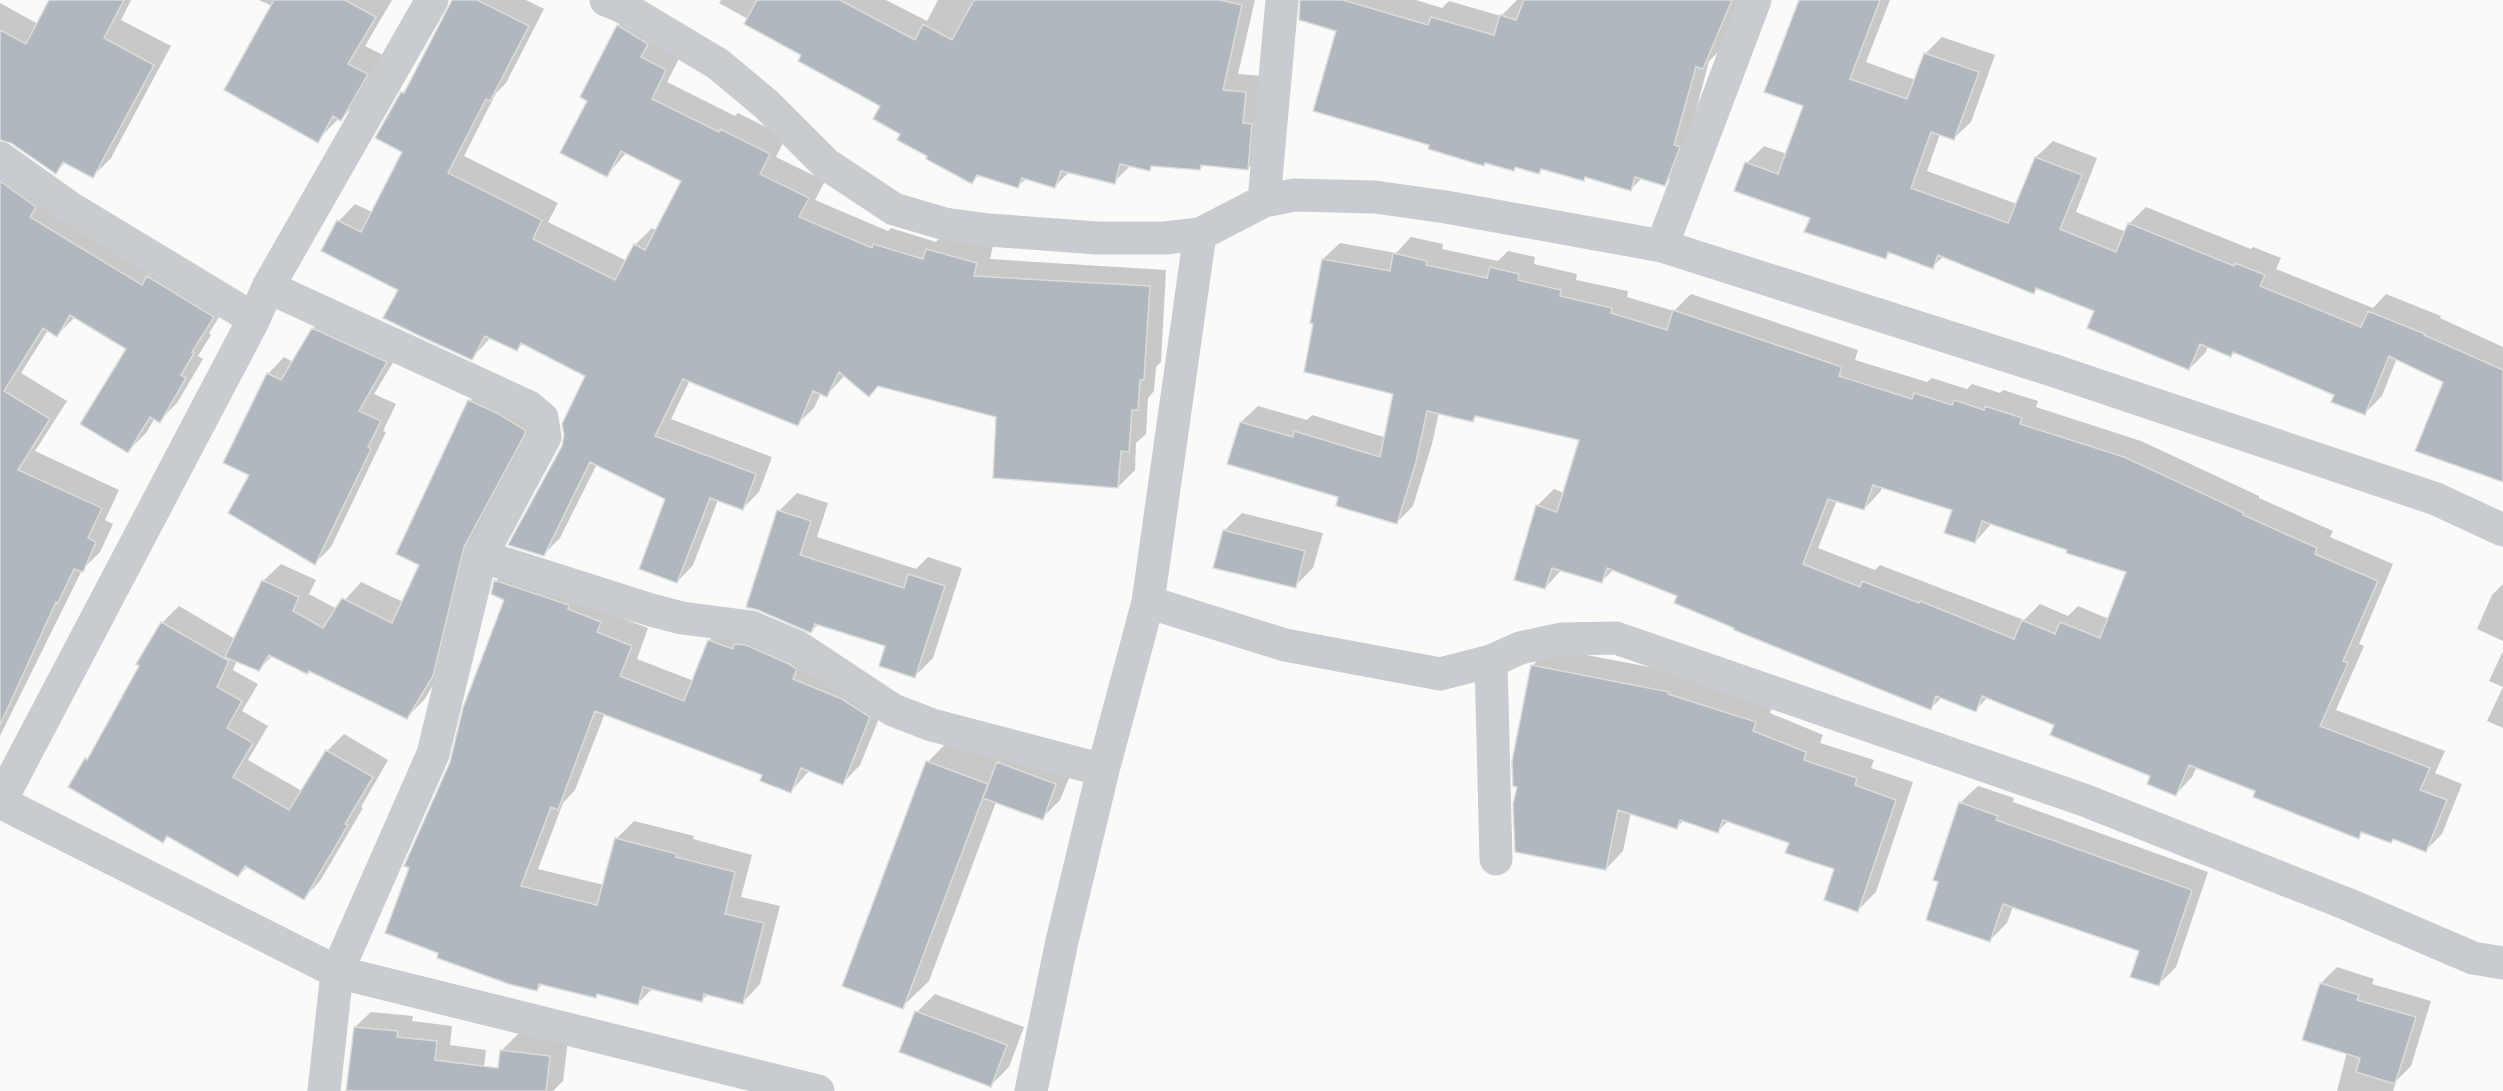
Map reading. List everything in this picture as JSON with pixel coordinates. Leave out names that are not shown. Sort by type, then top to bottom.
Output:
[{"type":"street","points":[[432,0],[268,288],[254,319],[0,802],[338,972],[818,1091]]},
{"type":"street","points":[[1264,201],[1282,0]]},
{"type":"street","points":[[1662,246],[1755,0]]},
{"type":"street","points":[[618,2],[718,64],[766,104],[826,164],[894,209],[945,224],[989,230],[1096,237],[1165,237],[1200,234],[1264,201],[1294,195],[1375,197],[1446,207],[1662,246],[2055,371],[2436,499],[2503,530]]},
{"type":"street","points":[[0,158],[69,207],[254,319]]},
{"type":"street","points":[[1031,1091],[1062,940],[1103,770],[1148,602],[1200,234]]},
{"type":"street","points":[[268,288],[529,407],[542,418],[545,437],[481,556],[433,754],[338,972],[324,1091]]},
{"type":"street","points":[[481,556],[651,610],[682,618],[751,627],[798,647],[893,710],[932,726],[1103,770]]},
{"type":"street","points":[[1148,602],[1285,645],[1408,670],[1440,674],[1491,661],[1520,648],[1562,639],[1616,638],[2084,800],[2347,904],[2473,958],[2503,963]]},
{"type":"street","points":[[1491,661],[1496,859]]},
{"type":"building","points":[[49,0],[124,0],[104,38],[154,65],[93,178],[63,162],[56,174],[11,143],[0,140],[0,30],[26,44]]},
{"type":"building","points":[[274,0],[345,0],[376,17],[348,64],[368,74],[341,121],[333,116],[318,143],[224,90]]},
{"type":"building","points":[[452,0],[477,0],[529,26],[490,101],[486,99],[448,173],[542,220],[533,239],[615,280],[634,244],[645,250],[681,181],[621,151],[607,177],[560,153],[587,101],[580,97],[617,25],[648,44],[641,57],[666,70],[652,99],[770,154],[760,174],[809,198],[799,217],[872,248],[873,244],[923,259],[926,249],[977,263],[974,276],[1150,286],[1144,380],[1140,380],[1138,410],[1132,410],[1129,452],[1121,451],[1118,488],[993,478],[996,417],[878,386],[869,397],[839,372],[827,397],[813,391],[798,426],[683,379],[655,436],[756,474],[743,510],[710,498],[677,583],[639,569],[665,499],[590,462],[544,556],[508,545],[562,446],[564,435],[562,424],[585,376],[521,343],[517,351],[485,336],[472,360],[424,338],[383,318],[398,290],[321,251],[337,220],[361,232],[402,152],[375,138],[401,92],[404,93]]},
{"type":"building","points":[[757,0],[840,0],[915,40],[923,24],[952,40],[974,0],[1220,0],[1242,5],[1223,90],[1246,92],[1243,123],[1252,124],[1248,170],[1201,165],[1200,170],[1151,166],[1150,171],[1120,164],[1115,184],[1061,171],[1055,188],[1022,178],[1018,188],[977,175],[972,184],[897,140],[900,134],[873,119],[880,106],[798,61],[801,55],[744,24]]},
{"type":"building","points":[[1300,0],[1343,0],[1428,25],[1431,17],[1494,35],[1500,15],[1516,20],[1524,0],[1732,0],[1703,69],[1696,67],[1674,145],[1680,147],[1665,186],[1635,177],[1631,191],[1585,177],[1584,181],[1541,169],[1539,174],[1515,167],[1514,171],[1485,163],[1484,166],[1428,149],[1429,145],[1313,111],[1336,31],[1299,20]]},
{"type":"building","points":[[1799,0],[1880,0],[1850,79],[1907,99],[1924,53],[1979,72],[1954,140],[1931,132],[1911,188],[2008,223],[2035,157],[2082,175],[2060,229],[2116,252],[2128,223],[2234,266],[2235,263],[2265,275],[2260,286],[2361,327],[2368,311],[2503,370],[2503,482],[2415,451],[2443,382],[2389,356],[2365,415],[2331,402],[2334,395],[2233,352],[2231,357],[2200,344],[2189,370],[2087,328],[2094,311],[2036,288],[2034,294],[1938,255],[1933,269],[1888,252],[1886,259],[1804,232],[1810,218],[1734,191],[1745,162],[1778,174],[1803,106],[1764,92]]},
{"type":"building","points":[[0,181],[36,207],[30,217],[142,285],[147,276],[214,317],[192,352],[194,353],[181,375],[186,378],[160,423],[150,417],[128,453],[80,424],[126,349],[70,315],[57,337],[43,328],[4,391],[50,419],[18,470],[102,508],[88,538],[96,542],[83,572],[74,569],[58,603],[56,602],[0,725]]},
{"type":"building","points":[[1393,253],[1427,261],[1426,265],[1487,278],[1490,267],[1519,274],[1518,280],[1561,290],[1560,296],[1612,308],[1611,313],[1667,330],[1673,310],[1842,367],[1839,376],[1912,399],[1914,393],[1952,405],[1954,400],[1984,410],[1985,406],[2022,418],[2020,424],[2124,457],[2317,548],[2315,554],[2378,581],[2343,661],[2348,663],[2320,726],[2430,768],[2420,790],[2447,800],[2426,852],[2393,839],[2391,843],[2361,832],[2359,839],[2253,797],[2255,791],[2189,765],[2176,796],[2147,784],[2150,776],[2050,735],[2054,725],[1982,696],[1976,712],[1936,696],[1931,710],[1734,630],[1734,628],[1674,603],[1677,596],[1607,568],[1602,583],[1552,568],[1545,589],[1514,580],[1536,505],[1557,512],[1579,440],[1475,416],[1473,422],[1427,411],[1416,462],[1397,524],[1336,506],[1338,497],[1227,464],[1240,422],[1293,437],[1294,431],[1380,457],[1393,394],[1304,372],[1322,259],[1390,271]],"holes":[[[1873,485],[1952,510],[1944,533],[1975,543],[1982,521],[2067,550],[2066,553],[2126,572],[2100,638],[2060,622],[2055,634],[2022,620],[2014,639],[1920,601],[1919,603],[1862,581],[1860,587],[1803,564],[1828,499],[1864,510]]]},
{"type":"building","points":[[312,328],[387,362],[359,411],[381,421],[368,447],[371,449],[315,565],[228,513],[249,475],[223,463],[267,373],[281,380]]},
{"type":"building","points":[[468,400],[497,413],[525,430],[525,434],[464,547],[433,676],[407,719],[309,671],[307,674],[269,655],[259,671],[225,657],[262,580],[299,597],[293,611],[323,628],[342,598],[392,623],[419,565],[396,554]]},
{"type":"building","points":[[777,510],[811,521],[800,555],[904,588],[908,574],[945,586],[915,678],[879,666],[885,646],[815,624],[811,633],[746,607]]},
{"type":"building","points":[[1223,530],[1305,551],[1296,588],[1213,568]]},
{"type":"building","points":[[494,580],[569,605],[568,609],[601,622],[597,632],[632,646],[620,676],[684,701],[708,640],[733,649],[734,644],[746,645],[789,664],[797,669],[793,679],[842,699],[870,717],[843,785],[801,768],[791,793],[760,781],[762,775],[595,711],[558,810],[551,807],[521,886],[597,905],[615,838],[735,872],[725,914],[764,923],[743,1004],[704,994],[702,1002],[643,987],[638,1005],[597,994],[596,998],[539,984],[537,991],[509,984],[437,958],[438,953],[385,933],[409,868],[404,866],[450,762],[463,708],[504,600],[491,594]]},
{"type":"building","points":[[161,622],[229,661],[217,687],[242,701],[227,728],[253,743],[233,777],[289,810],[326,750],[373,777],[304,900],[245,866],[238,877],[167,836],[163,843],[68,787],[85,758],[87,760],[139,666],[136,664]]},
{"type":"building","points":[[1531,665],[1669,692],[1668,694],[1756,722],[1753,731],[1806,752],[1804,760],[1857,778],[1855,785],[1896,800],[1858,912],[1824,900],[1834,869],[1785,853],[1789,843],[1723,820],[1718,833],[1680,820],[1677,829],[1618,810],[1606,870],[1515,852],[1513,804],[1517,787],[1513,786],[1512,761]]},
{"type":"building","points":[[926,761],[988,784],[903,1009],[842,986]]},
{"type":"building","points":[[997,762],[1056,784],[1043,820],[983,798]]},
{"type":"building","points":[[1959,802],[1998,816],[1996,820],[2192,890],[2159,986],[2130,977],[2139,951],[2003,904],[1990,942],[1926,920],[1938,882],[1933,880]]},
{"type":"building","points":[[2320,983],[2359,995],[2357,1000],[2416,1017],[2395,1084],[2356,1072],[2360,1058],[2302,1040]]},
{"type":"building","points":[[915,1011],[1007,1045],[991,1087],[899,1052]]},
{"type":"building","points":[[354,1027],[398,1031],[397,1037],[437,1041],[435,1060],[498,1068],[500,1050],[550,1056],[546,1091],[346,1091]]}]
